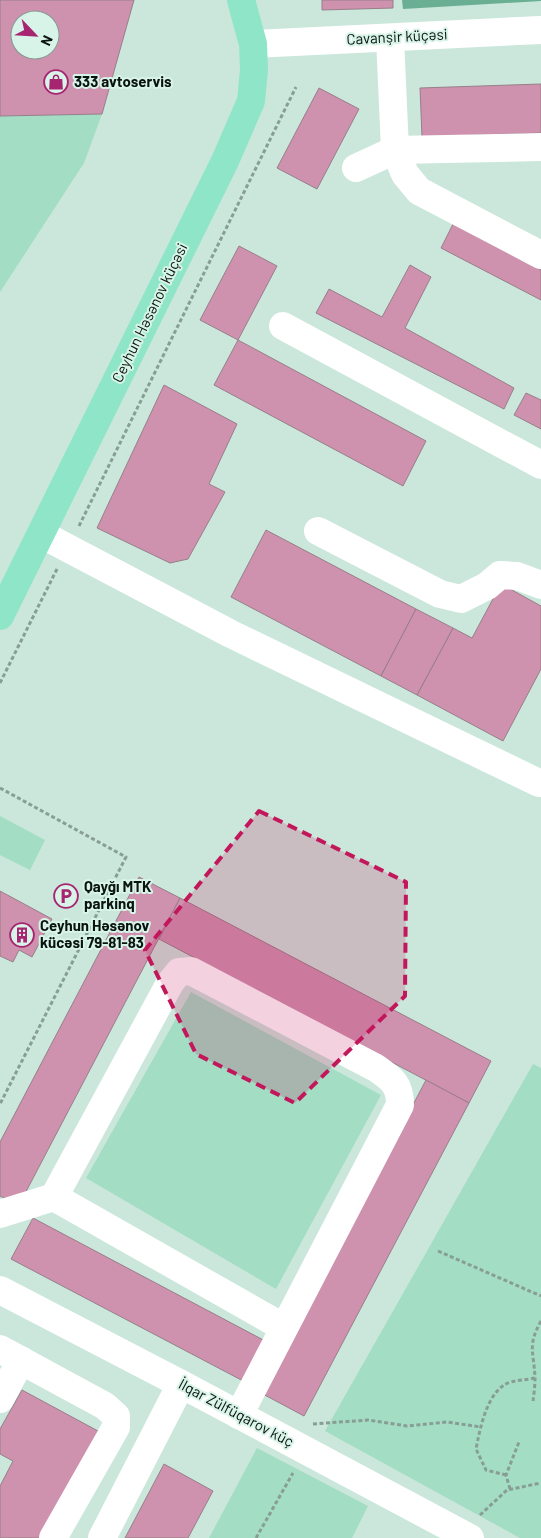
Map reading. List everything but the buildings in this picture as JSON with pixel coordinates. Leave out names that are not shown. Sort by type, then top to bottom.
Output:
[{"type":"main road","name":"Ceyhun Həsənov küçəsi","points":[[0,616],[241,125],[251,101],[254,70],[253,44],[241,0]]},
{"type":"street","name":"Cavanşir küçəsi","points":[[253,44],[541,30]]},
{"type":"street","points":[[390,38],[395,150],[405,174],[418,192],[541,254]]},
{"type":"street","points":[[356,168],[395,150],[541,147]]},
{"type":"street","points":[[283,326],[541,465]]},
{"type":"street","points":[[318,531],[440,594],[461,598],[487,586],[500,575],[517,576],[541,585]]},
{"type":"street","points":[[41,534],[231,634],[540,788]]},
{"type":"street","points":[[0,1214],[54,1197],[170,983],[179,972],[191,971],[376,1068],[392,1079],[400,1093],[400,1105],[239,1415]]},
{"type":"street","points":[[54,1197],[284,1328]]},
{"type":"street","name":"İlqar Zülfüqarov küç","points":[[0,1290],[466,1536]]},
{"type":"street","points":[[0,1399],[10,1355],[106,1406],[116,1416],[116,1427],[53,1538]]},
{"type":"street","points":[[102,1538],[181,1384]]},
{"type":"path","points":[[0,683],[296,87]]},
{"type":"path","points":[[0,788],[126,857],[0,1104]]},
{"type":"path","points":[[438,1251],[541,1296]]},
{"type":"path","points":[[533,1401],[535,1378],[531,1351],[534,1333],[541,1321]]},
{"type":"path","points":[[506,1475],[486,1470],[476,1448],[483,1418],[494,1396],[505,1384],[535,1378]]},
{"type":"path","points":[[313,1424],[368,1420],[407,1426],[447,1422],[481,1426]]},
{"type":"path","points":[[510,1489],[506,1475],[519,1442]]},
{"type":"path","points":[[256,1538],[296,1468]]},
{"type":"path","points":[[466,1536],[486,1507],[510,1489],[541,1483]]},
{"type":"highlighted area","points":[[259,811],[406,882],[405,996],[295,1103],[196,1054],[145,950]]},
{"type":"green space","points":[[402,0],[541,0],[541,1],[403,9]]},
{"type":"green space","points":[[102,114],[84,163],[0,292],[0,116]]},
{"type":"green space","points":[[0,816],[45,840],[30,870],[0,855]]},
{"type":"green space","points":[[191,992],[381,1095],[276,1289],[86,1178]]},
{"type":"green space","points":[[533,1064],[541,1068],[541,1538],[520,1538],[325,1431]]},
{"type":"green space","points":[[257,1448],[368,1506],[352,1538],[209,1538]]},
{"type":"place","name":"333 avtoservis","points":[[56,82]]},
{"type":"place","name":"Qayğı MTK parkinq","points":[[66,896]]},
{"type":"place","name":"Ceyhun Həsənov kücəsi 79-81-83","points":[[22,935]]}]
